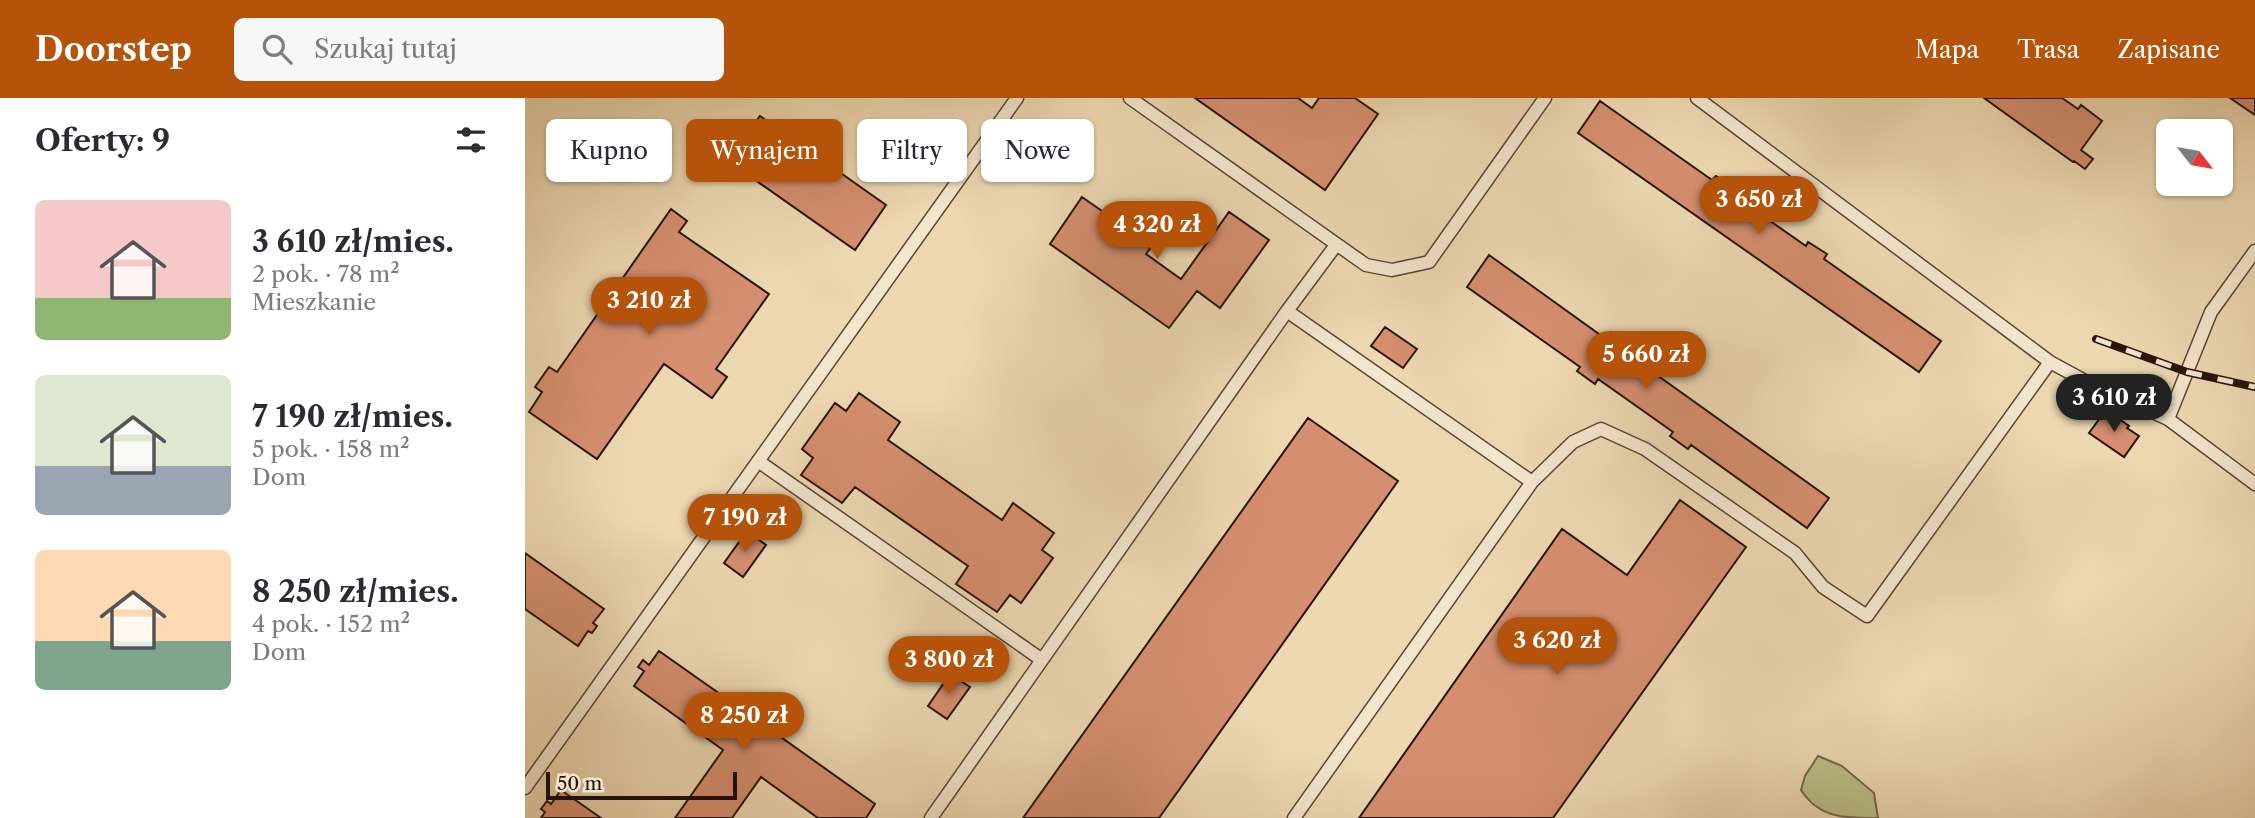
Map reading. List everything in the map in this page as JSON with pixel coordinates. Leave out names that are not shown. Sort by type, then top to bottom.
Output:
[{"type":"lane","points":[[525,788],[1017,98]]},
{"type":"lane","points":[[1130,98],[1366,265],[1392,270],[1429,262],[1545,98]]},
{"type":"lane","points":[[1696,98],[2050,362],[2168,419],[2255,484]]},
{"type":"lane","points":[[932,818],[1336,245]]},
{"type":"lane","points":[[2168,419],[2211,312],[2255,251]]},
{"type":"lane","points":[[1287,311],[1532,482]]},
{"type":"lane","points":[[1294,818],[1532,482],[1573,442],[1601,429],[1645,449],[1795,552],[1823,587],[1867,616],[2050,362]]},
{"type":"lane","points":[[758,461],[1042,660]]},
{"type":"green space","points":[[1818,756],[1842,766],[1874,793],[1878,818],[1843,817],[1824,811],[1808,799],[1801,790],[1805,776]]},
{"type":"building","points":[[1195,98],[1298,98],[1312,108],[1319,98],[1355,98],[1378,114],[1325,190]]},
{"type":"building","points":[[1984,98],[2062,98],[2078,109],[2081,105],[2102,121],[2081,150],[2093,159],[2085,169]]},
{"type":"building","points":[[2230,98],[2255,98],[2255,115]]},
{"type":"building","points":[[1600,101],[1712,180],[1716,176],[1733,188],[1730,193],[1806,246],[1808,242],[1827,254],[1824,259],[1941,341],[1919,372],[1578,133]]},
{"type":"building","points":[[843,175],[886,205],[855,250],[758,182],[843,182]]},
{"type":"building","points":[[1082,197],[1152,246],[1146,254],[1181,279],[1229,212],[1269,240],[1220,308],[1197,291],[1169,328],[1050,244]]},
{"type":"building","points":[[671,209],[687,221],[679,232],[769,294],[716,369],[727,377],[712,398],[664,364],[597,459],[529,412],[542,392],[535,387],[549,367],[557,372]]},
{"type":"building","points":[[1489,255],[1606,339],[1611,332],[1620,339],[1615,345],[1829,498],[1807,528],[1691,445],[1688,449],[1670,436],[1673,432],[1598,379],[1595,384],[1577,371],[1580,367],[1467,287]]},
{"type":"building","points":[[1385,327],[1417,349],[1403,368],[1371,346]]},
{"type":"building","points":[[859,393],[900,422],[888,440],[1002,520],[1013,503],[1054,533],[1042,550],[1053,558],[1021,603],[1010,595],[997,612],[956,584],[968,566],[855,487],[842,503],[801,475],[813,458],[802,449],[835,403],[846,411]]},
{"type":"building","points":[[2106,410],[2139,436],[2124,457],[2089,433]]},
{"type":"building","points":[[1308,418],[1398,481],[1159,818],[1023,818]]},
{"type":"building","points":[[1680,500],[1746,547],[1553,818],[1359,818],[1562,529],[1627,575]]},
{"type":"building","points":[[747,531],[766,545],[743,577],[724,563]]},
{"type":"building","points":[[525,553],[604,609],[593,623],[597,626],[592,633],[588,631],[578,646],[525,609]]},
{"type":"building","points":[[659,651],[764,725],[769,718],[776,723],[771,730],[875,804],[866,818],[818,818],[761,777],[732,818],[675,818],[723,750],[634,686],[644,671],[638,667],[643,660],[649,665]]},
{"type":"building","points":[[950,674],[970,687],[947,719],[928,706]]},
{"type":"building","points":[[561,790],[601,818],[541,818],[545,812],[541,809],[547,801],[551,804]]},
{"type":"railway","points":[[2096,339],[2187,372],[2255,387]]}]
